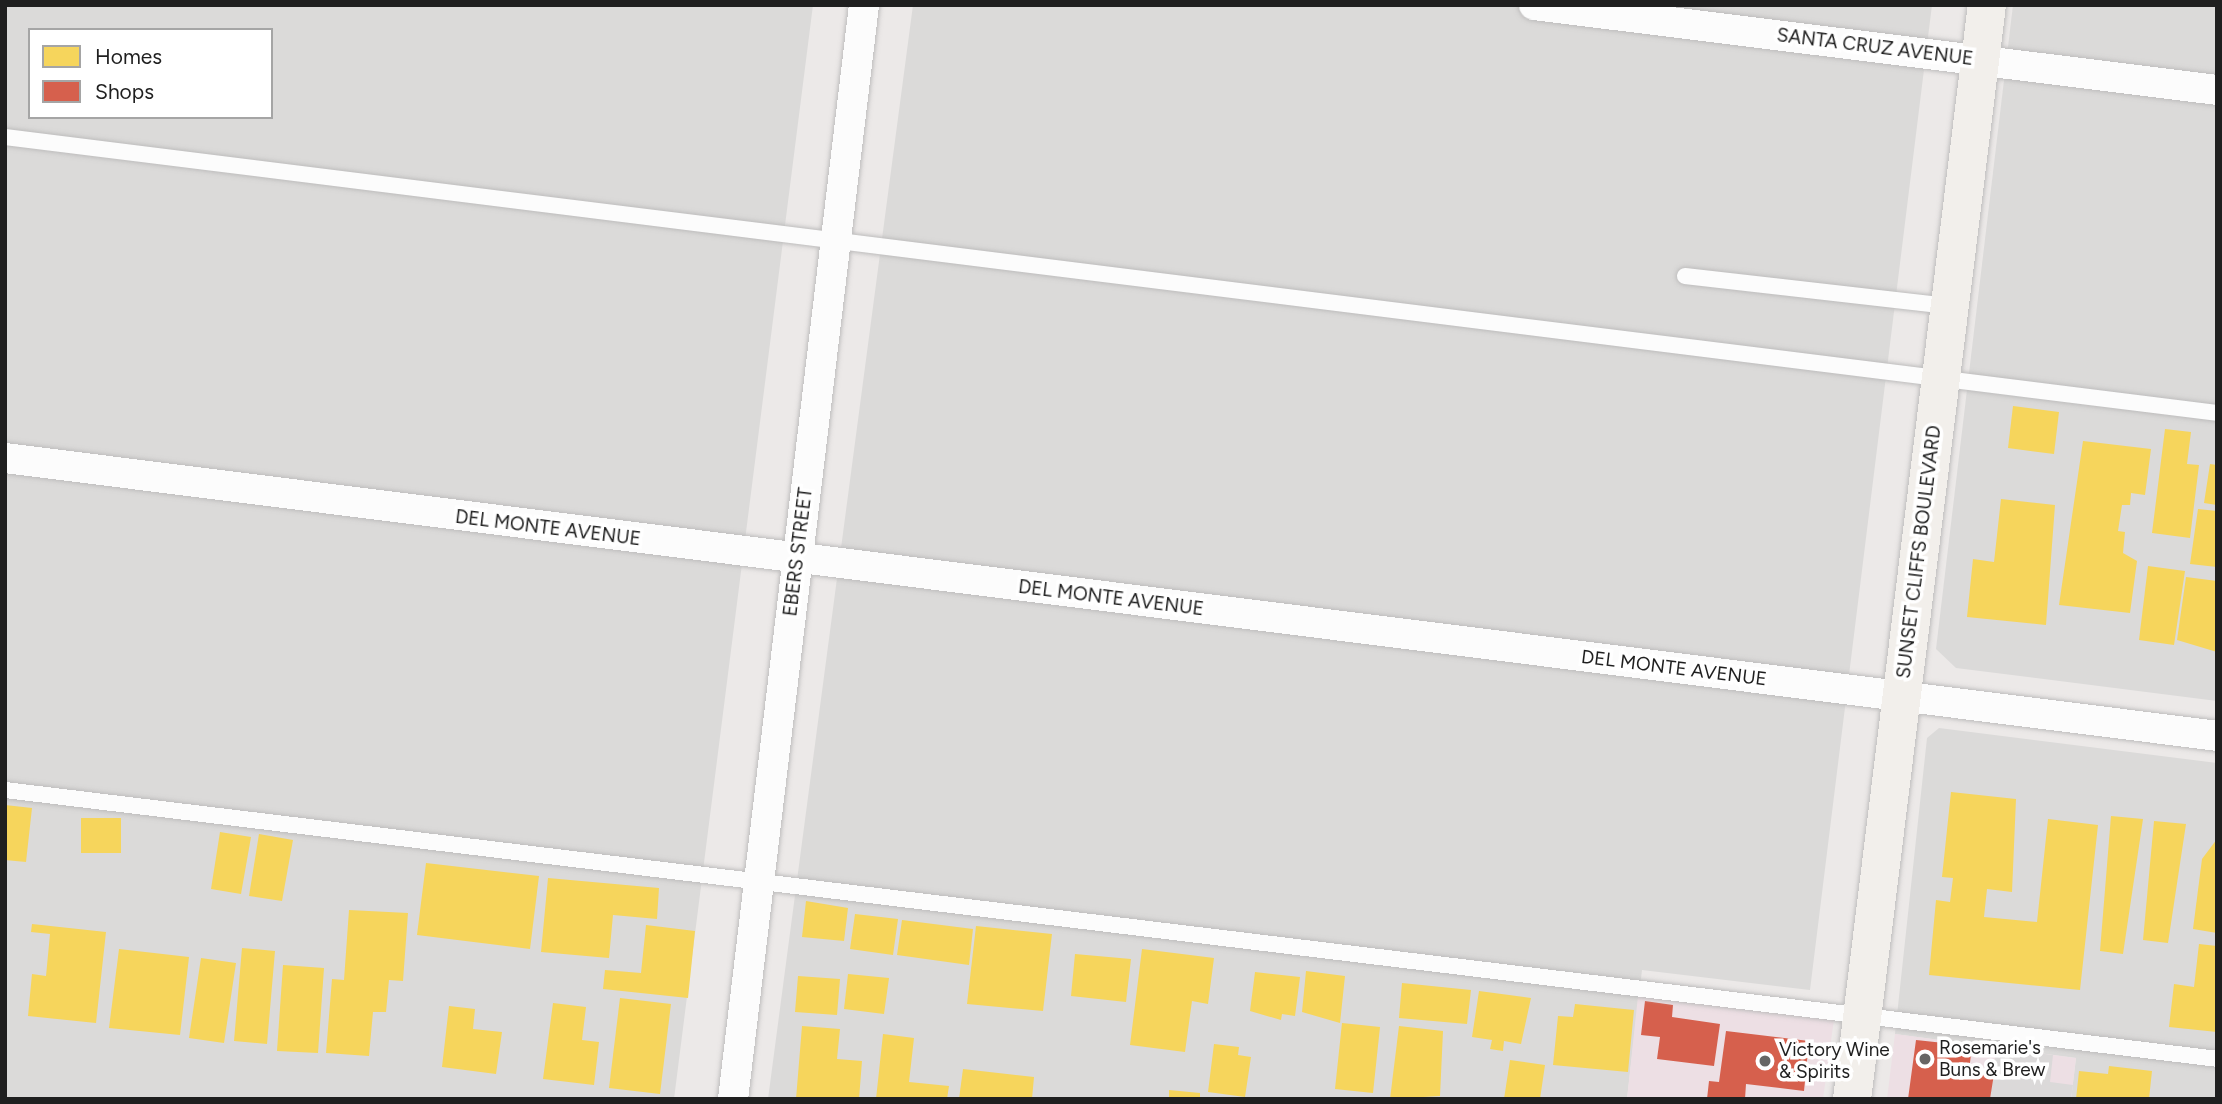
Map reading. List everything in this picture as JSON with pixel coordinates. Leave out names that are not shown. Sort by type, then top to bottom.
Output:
[{"type":"main road","name":"SUNSET CLIFFS BOULEVARD","points":[[1852,1099],[1987,5]]},
{"type":"street","name":"EBERS STREET","points":[[733,1099],[864,5]]},
{"type":"street","name":"SANTA CRUZ AVENUE","points":[[1534,5],[2217,90]]},
{"type":"street","name":"DEL MONTE AVENUE","points":[[5,458],[2217,736]]},
{"type":"lane","points":[[5,137],[1941,382],[2217,413]]},
{"type":"lane","points":[[1685,276],[1950,306]]},
{"type":"lane","points":[[5,790],[758,879],[2217,1059]]},
{"type":"shaded area","points":[[5,5],[813,5],[674,1099],[5,1099]]},
{"type":"shaded area","points":[[913,5],[1932,5],[1810,990],[1642,970],[1627,1099],[768,1099]]},
{"type":"shaded area","points":[[2013,5],[2217,5],[2217,701],[1956,668],[1936,649]]},
{"type":"shaded area","points":[[1939,728],[2217,763],[2217,1099],[2071,1099],[2076,1058],[1895,1034],[1927,738]]},
{"type":"shaded area","points":[[1638,996],[1834,1019],[1823,1099],[1627,1099]]},
{"type":"shaded area","points":[[1895,1034],[2076,1058],[2071,1099],[1887,1099]]},
{"type":"shaded area","points":[[1996,1048],[2053,1055],[2050,1082],[2073,1085],[2071,1099],[1990,1099]]},
{"type":"building: Homes","points":[[2013,406],[2059,412],[2054,454],[2008,448]]},
{"type":"building: Homes","points":[[2165,429],[2191,432],[2187,464],[2199,465],[2190,538],[2152,533]]},
{"type":"building: Homes","points":[[2083,441],[2151,449],[2145,495],[2131,493],[2130,505],[2122,505],[2118,531],[2125,532],[2123,553],[2137,561],[2130,613],[2059,605]]},
{"type":"building: Homes","points":[[2210,464],[2217,465],[2217,505],[2204,503]]},
{"type":"building: Homes","points":[[2001,499],[2055,505],[2046,625],[1967,617],[1973,559],[1994,562]]},
{"type":"building: Homes","points":[[2198,509],[2217,511],[2217,567],[2190,564]]},
{"type":"building: Homes","points":[[2148,566],[2185,571],[2174,645],[2139,640]]},
{"type":"building: Homes","points":[[2186,577],[2217,581],[2217,652],[2177,640]]},
{"type":"building: Homes","points":[[1951,792],[2016,799],[2012,892],[1987,889],[1984,917],[2037,922],[2048,819],[2098,825],[2080,990],[1929,975],[1936,900],[1950,902],[1953,878],[1942,877]]},
{"type":"building: Homes","points":[[5,805],[32,808],[26,862],[5,860]]},
{"type":"building: Homes","points":[[2111,816],[2143,819],[2123,954],[2100,951]]},
{"type":"building: Homes","points":[[81,818],[121,818],[121,853],[81,853]]},
{"type":"building: Homes","points":[[2154,821],[2186,824],[2168,943],[2143,940]]},
{"type":"building: Homes","points":[[220,832],[251,837],[241,894],[211,889]]},
{"type":"building: Homes","points":[[259,834],[293,840],[282,901],[249,896]]},
{"type":"building: Homes","points":[[2217,839],[2217,933],[2193,929],[2202,859]]},
{"type":"building: Homes","points":[[426,863],[539,876],[530,949],[417,935]]},
{"type":"building: Homes","points":[[548,878],[659,888],[657,919],[613,915],[609,958],[541,952]]},
{"type":"building: Homes","points":[[806,901],[848,908],[844,941],[802,937]]},
{"type":"building: Homes","points":[[349,910],[408,913],[403,981],[389,980],[386,1012],[373,1012],[369,1056],[326,1053],[332,979],[344,980]]},
{"type":"building: Homes","points":[[855,914],[898,919],[893,955],[850,949]]},
{"type":"building: Homes","points":[[902,920],[973,929],[969,965],[897,955]]},
{"type":"building: Homes","points":[[32,924],[106,932],[96,1023],[28,1016],[32,974],[46,976],[50,934],[31,932]]},
{"type":"building: Homes","points":[[646,925],[695,931],[688,998],[603,989],[605,970],[641,973]]},
{"type":"building: Homes","points":[[976,926],[1052,934],[1043,1011],[967,1004]]},
{"type":"building: Homes","points":[[2199,944],[2217,946],[2217,1032],[2169,1027],[2174,984],[2194,987]]},
{"type":"building: Homes","points":[[242,948],[275,951],[267,1044],[234,1041]]},
{"type":"building: Homes","points":[[119,949],[189,957],[180,1035],[109,1028]]},
{"type":"building: Homes","points":[[1142,949],[1214,958],[1208,1004],[1192,1001],[1185,1052],[1130,1045]]},
{"type":"building: Homes","points":[[1075,954],[1131,959],[1126,1002],[1071,996]]},
{"type":"building: Homes","points":[[201,958],[236,963],[224,1043],[189,1038]]},
{"type":"building: Homes","points":[[283,965],[324,968],[318,1053],[277,1051]]},
{"type":"building: Homes","points":[[1306,971],[1345,976],[1340,1023],[1302,1012]]},
{"type":"building: Homes","points":[[1255,972],[1300,977],[1295,1016],[1282,1014],[1281,1020],[1250,1011]]},
{"type":"building: Homes","points":[[848,974],[889,978],[884,1014],[844,1009]]},
{"type":"building: Homes","points":[[798,976],[840,979],[837,1015],[795,1012]]},
{"type":"building: Homes","points":[[1402,983],[1471,990],[1467,1024],[1399,1018]]},
{"type":"building: Homes","points":[[1479,991],[1531,998],[1521,1044],[1504,1041],[1503,1051],[1490,1049],[1492,1040],[1472,1037]]},
{"type":"building: Homes","points":[[620,998],[671,1004],[660,1094],[609,1088]]},
{"type":"building: Homes","points":[[553,1003],[586,1007],[582,1040],[599,1042],[594,1085],[543,1079]]},
{"type":"building: Homes","points":[[1575,1004],[1634,1010],[1628,1072],[1553,1065],[1558,1016],[1573,1017]]},
{"type":"building: Homes","points":[[449,1006],[475,1009],[473,1029],[502,1032],[496,1074],[442,1067]]},
{"type":"building: Homes","points":[[1342,1023],[1380,1027],[1373,1093],[1335,1089]]},
{"type":"building: Homes","points":[[802,1026],[840,1029],[837,1059],[862,1061],[859,1099],[796,1099]]},
{"type":"building: Homes","points":[[1399,1026],[1443,1031],[1440,1096],[1390,1099]]},
{"type":"building: Homes","points":[[883,1034],[914,1038],[909,1082],[949,1086],[947,1099],[876,1099]]},
{"type":"building: Homes","points":[[1214,1044],[1239,1047],[1238,1055],[1251,1057],[1245,1097],[1208,1092]]},
{"type":"building: Homes","points":[[1510,1060],[1545,1065],[1540,1099],[1504,1099]]},
{"type":"building: Homes","points":[[2109,1066],[2152,1071],[2149,1099],[2076,1099],[2079,1071],[2108,1074]]},
{"type":"building: Homes","points":[[963,1069],[1034,1077],[1032,1099],[959,1099]]},
{"type":"building: Homes","points":[[1169,1090],[1200,1093],[1200,1099],[1169,1099]]},
{"type":"building: Shops","points":[[1645,1001],[1673,1005],[1672,1017],[1720,1024],[1714,1066],[1657,1059],[1660,1037],[1641,1035]]},
{"type":"building: Shops","name":"Victory Wine & Spirits","points":[[1726,1031],[1809,1041],[1804,1091],[1746,1084],[1745,1099],[1707,1099],[1709,1081],[1719,1082]]},
{"type":"building: Shops","points":[[1916,1040],[1972,1046],[1969,1071],[1994,1074],[1990,1099],[1908,1099]]},
{"type":"place","name":"Rosemarie's Buns & Brew","points":[[1925,1059]]},
{"type":"place","name":"Victory Wine & Spirits","points":[[1765,1061]]}]
